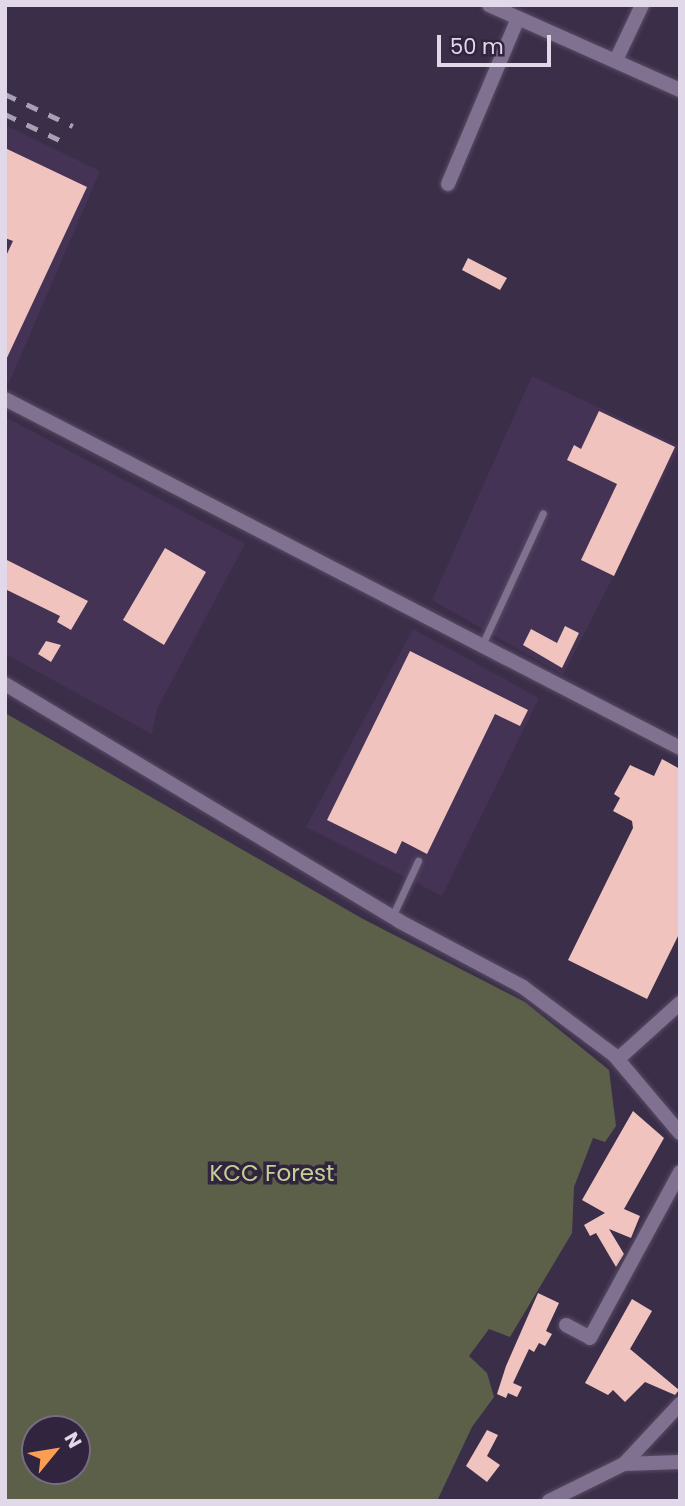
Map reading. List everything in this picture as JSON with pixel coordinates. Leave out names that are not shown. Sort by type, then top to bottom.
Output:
[{"type":"street","points":[[617,58],[642,5]]},
{"type":"street","points":[[494,6],[617,58],[680,90]]},
{"type":"street","points":[[448,184],[518,18]]},
{"type":"street","points":[[5,399],[680,748]]},
{"type":"street","points":[[5,684],[393,917],[523,988],[618,1059],[680,1133]]},
{"type":"street","points":[[618,1059],[680,1003]]},
{"type":"street","points":[[566,1325],[590,1338],[680,1172]]},
{"type":"street","points":[[549,1501],[624,1464],[680,1404]]},
{"type":"street","points":[[624,1464],[680,1462]]},
{"type":"lane","points":[[482,646],[543,513]]},
{"type":"lane","points":[[393,917],[418,861]]},
{"type":"shaded area","points":[[5,125],[100,171],[9,383],[5,381]]},
{"type":"shaded area","points":[[532,376],[680,446],[563,675],[432,600]]},
{"type":"shaded area","points":[[5,417],[245,544],[157,709],[152,734],[5,654]]},
{"type":"shaded area","points":[[413,629],[539,698],[442,896],[306,827]]},
{"type":"green space","name":"KCC Forest","points":[[5,713],[363,919],[525,1002],[609,1070],[616,1126],[605,1142],[593,1138],[574,1187],[572,1233],[510,1337],[489,1329],[469,1356],[487,1373],[494,1397],[472,1427],[437,1501],[5,1501]]},
{"type":"building","points":[[5,148],[87,187],[5,362],[5,258],[13,241],[5,238]]},
{"type":"building","points":[[468,258],[507,278],[500,290],[462,270]]},
{"type":"building","points":[[599,411],[675,447],[614,576],[581,560],[617,484],[567,460],[574,445],[581,449]]},
{"type":"building","points":[[165,548],[206,572],[164,645],[123,620]]},
{"type":"building","points":[[5,559],[88,601],[71,630],[57,622],[60,616],[5,589]]},
{"type":"building","points":[[565,626],[579,633],[562,668],[523,645],[531,629],[557,643]]},
{"type":"building","points":[[46,641],[61,645],[51,662],[38,654]]},
{"type":"building","points":[[410,651],[528,710],[520,726],[495,714],[427,854],[402,841],[396,854],[327,820]]},
{"type":"building","points":[[662,759],[680,769],[680,932],[647,999],[568,960],[633,828],[632,821],[613,811],[620,798],[614,794],[630,765],[654,776]]},
{"type":"building","points":[[633,1111],[664,1138],[624,1209],[640,1216],[631,1238],[609,1229],[624,1254],[616,1267],[596,1233],[590,1236],[584,1225],[605,1213],[582,1200]]},
{"type":"building","points":[[538,1293],[559,1303],[546,1331],[552,1334],[545,1346],[539,1343],[534,1352],[529,1349],[513,1383],[522,1387],[517,1397],[508,1393],[506,1398],[497,1394],[506,1366]]},
{"type":"building","points":[[632,1299],[652,1311],[630,1349],[679,1390],[675,1395],[645,1382],[625,1402],[613,1390],[608,1395],[585,1383]]},
{"type":"building","points":[[487,1430],[498,1435],[487,1456],[500,1465],[487,1482],[466,1466]]},
{"type":"railway","points":[[5,94],[73,126]]},
{"type":"railway","points":[[5,114],[66,143]]}]
